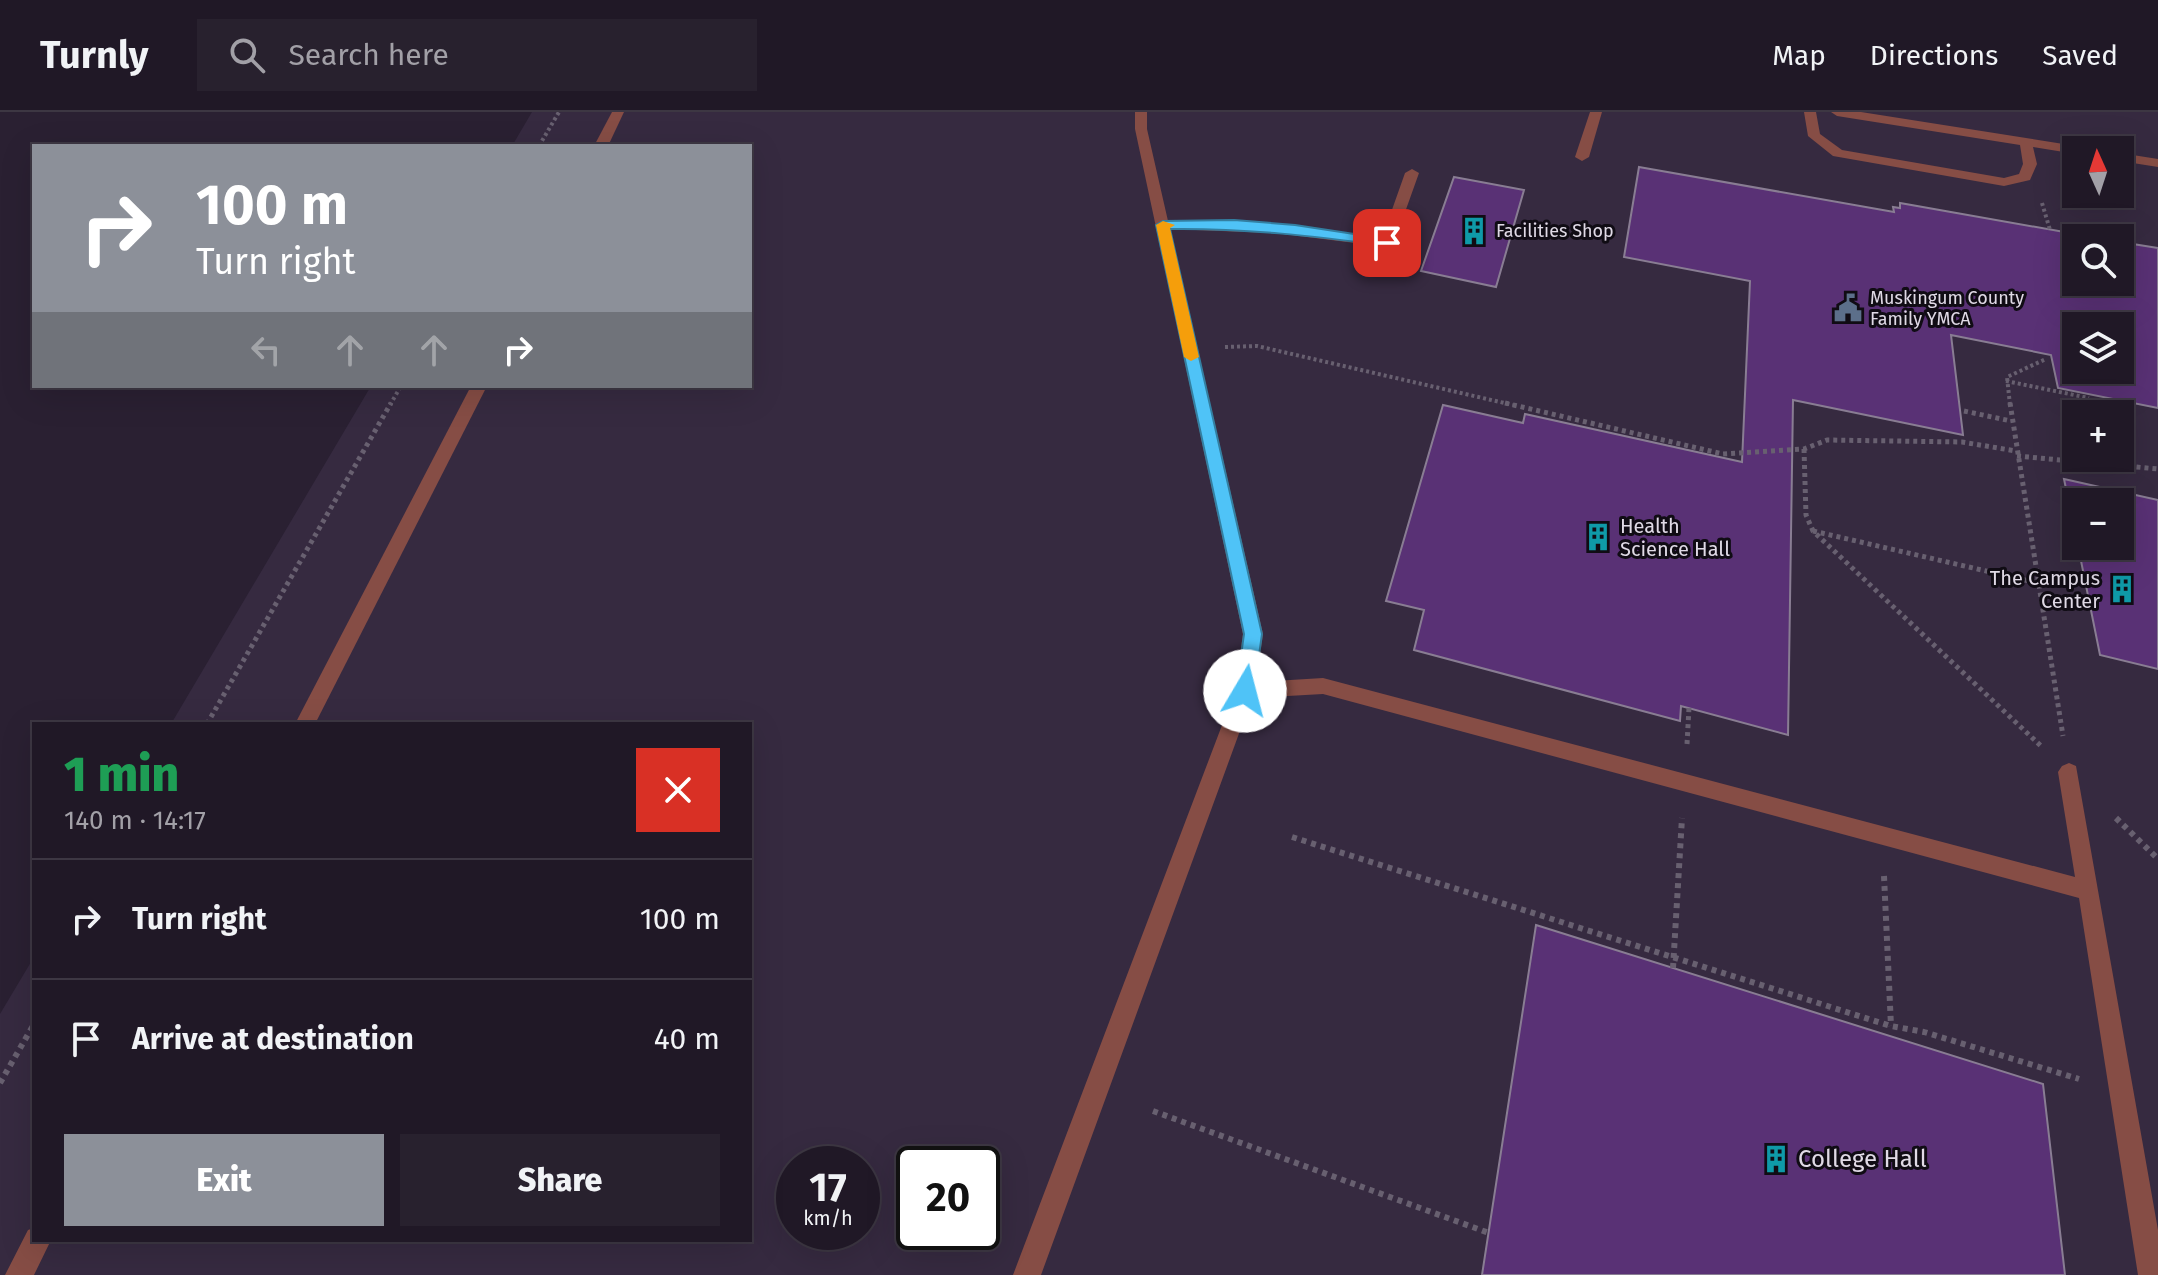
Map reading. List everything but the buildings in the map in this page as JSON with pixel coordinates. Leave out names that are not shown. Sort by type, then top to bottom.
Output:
[{"type":"lane","points":[[602,144],[618,112]]},
{"type":"lane","points":[[1027,1275],[1245,691],[1253,634],[1141,129],[1141,112]]},
{"type":"lane","points":[[1582,157],[1596,112]]},
{"type":"lane","points":[[1810,112],[1814,136],[1838,153],[2004,182],[2025,177],[2030,164],[2026,142]]},
{"type":"lane","points":[[1837,112],[2062,148]]},
{"type":"lane","points":[[2134,159],[2158,163]]},
{"type":"lane","points":[[1163,225],[1234,224],[1295,229],[1387,243],[1412,173]]},
{"type":"lane","points":[[306,722],[478,388]]},
{"type":"lane","points":[[1245,691],[1323,686],[2089,891]]},
{"type":"lane","points":[[2069,772],[2152,1275]]},
{"type":"lane","points":[[19,1275],[37,1242]]},
{"type":"path","points":[[540,144],[559,112]]},
{"type":"path","points":[[2042,202],[2050,230]]},
{"type":"path","points":[[1225,347],[1257,346],[1723,454],[1804,449],[1827,440],[1962,442],[2017,454],[2158,469]]},
{"type":"path","points":[[2046,359],[2007,377],[2006,381],[2069,772]]},
{"type":"path","points":[[2006,381],[2089,398]]},
{"type":"path","points":[[208,722],[400,388]]},
{"type":"path","points":[[1964,411],[2011,421]]},
{"type":"path","points":[[1804,449],[1806,515],[1813,531],[2158,859]]},
{"type":"path","points":[[1813,531],[2038,583]]},
{"type":"path","points":[[1673,968],[1689,708]]},
{"type":"path","points":[[1883,835],[1891,1026]]},
{"type":"path","points":[[1292,837],[1891,1026],[1924,1032],[2121,1092]]},
{"type":"path","points":[[0,1083],[32,1027]]},
{"type":"path","points":[[1153,1111],[1489,1233]]},
{"type":"shaded area","points":[[532,112],[2158,112],[2158,1275],[0,1275],[0,1014],[32,960],[32,1242],[752,1242],[752,722],[172,722],[370,388],[752,388],[752,144],[513,144]]},
{"type":"slow traffic","points":[[1168,225],[1163,225],[1191,357]]},
{"type":"place","name":"Facilities Shop","points":[[1474,231]]},
{"type":"place","name":"Muskingum County Family YMCA","points":[[1848,308]]},
{"type":"place","name":"Health Science Hall","points":[[1598,537]]},
{"type":"place","name":"The Campus Center","points":[[2122,589]]},
{"type":"place","name":"College Hall","points":[[1776,1159]]},
{"type":"route","points":[[1245,691],[1253,634],[1163,225],[1234,224],[1326,232],[1387,243]]}]
